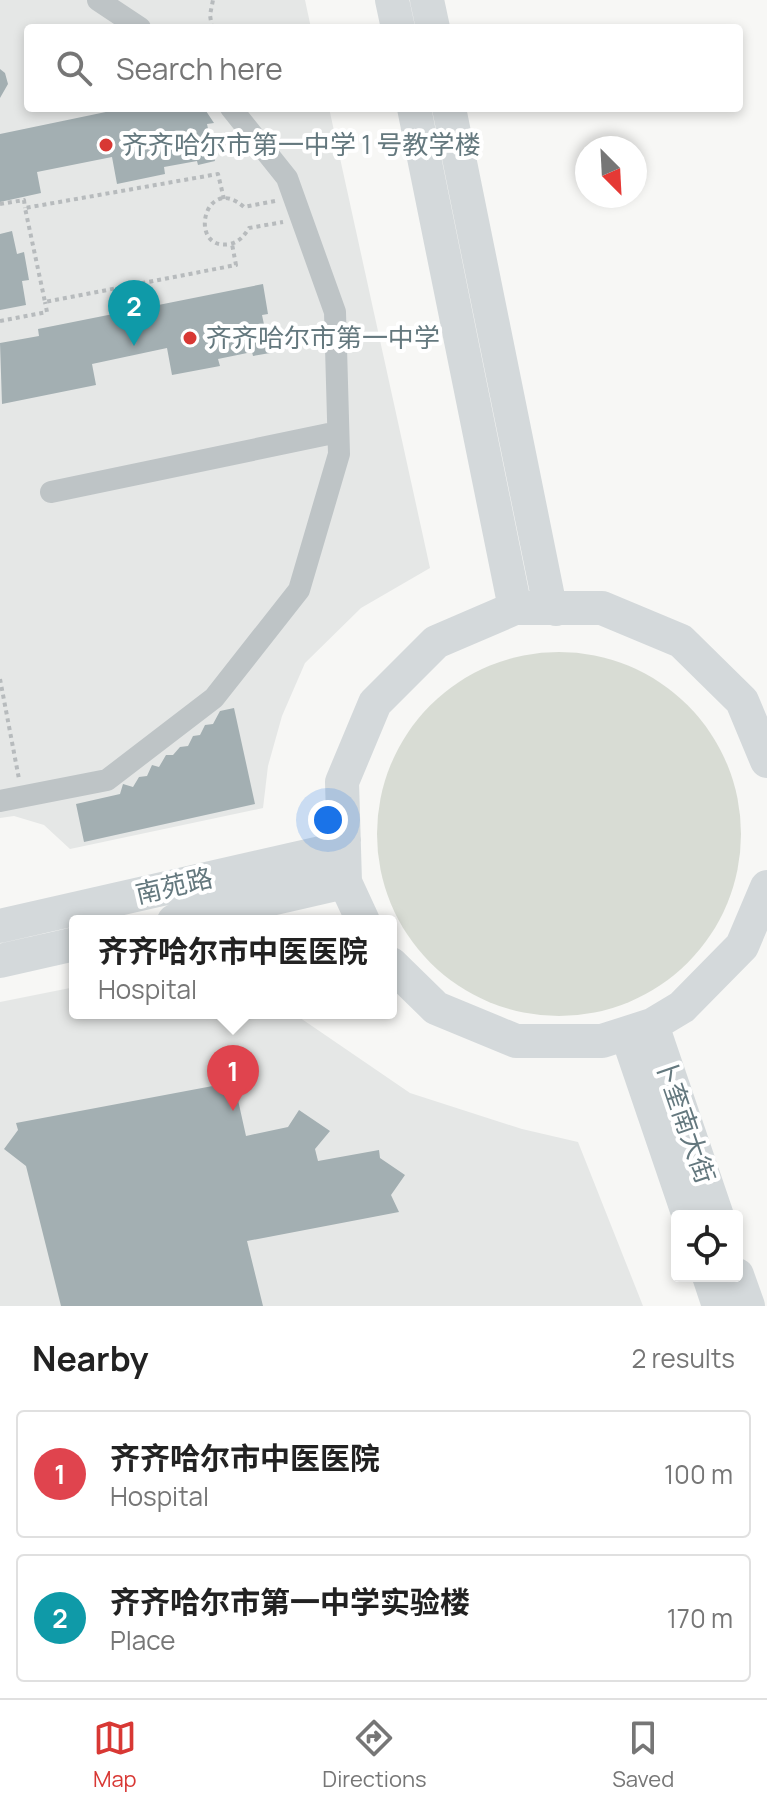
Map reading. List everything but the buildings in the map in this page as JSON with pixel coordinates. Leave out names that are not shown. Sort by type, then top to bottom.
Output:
[{"type":"main road","points":[[392,0],[397,24]]},
{"type":"main road","points":[[427,0],[432,24]]},
{"type":"main road","points":[[415,112],[515,608]]},
{"type":"main road","points":[[450,112],[549,602],[556,609]]},
{"type":"main road","points":[[360,915],[345,882],[342,782],[375,703],[436,642],[515,608],[602,608],[681,641],[742,701],[767,761]]},
{"type":"main road","name":"南苑路","points":[[2,917],[338,849],[344,840]]},
{"type":"main road","name":"南苑路","points":[[200,915],[345,882]]},
{"type":"main road","points":[[397,970],[436,1008],[516,1041],[602,1041],[640,1030],[682,1007],[742,946],[767,887]]},
{"type":"main road","points":[[0,961],[69,945]]},
{"type":"main road","name":"卜奎南大街","points":[[640,1030],[687,1210]]},
{"type":"main road","name":"卜奎南大街","points":[[640,1030],[715,1210]]},
{"type":"main road","points":[[711,1282],[719,1306]]},
{"type":"main road","points":[[739,1282],[748,1306]]},
{"type":"street","points":[[98,0],[134,24]]},
{"type":"street","points":[[11,798],[107,780],[214,698],[299,590],[339,454],[335,312],[287,178],[234,112]]},
{"type":"street","points":[[51,492],[338,432]]},
{"type":"path","points":[[211,24],[213,0]]},
{"type":"path","points":[[25,208],[218,174],[224,199]]},
{"type":"path","points":[[293,197],[244,207],[231,199],[224,199],[210,205],[204,226],[211,239],[225,245],[245,235],[249,228],[301,219]]},
{"type":"path","points":[[0,204],[24,200],[47,312],[0,321]]},
{"type":"path","points":[[45,302],[236,265],[232,244]]},
{"type":"path","points":[[0,679],[11,798]]},
{"type":"shaded area","name":"齐齐哈尔市第一中学","points":[[0,0],[305,0],[310,24],[24,24],[24,112],[330,112],[430,568],[361,608],[305,663],[282,716],[268,766],[263,808],[70,849],[44,825],[14,816],[0,818]]},
{"type":"shaded area","points":[[559,652],[595,655],[645,673],[675,693],[700,718],[720,748],[738,798],[740,852],[733,887],[720,920],[700,950],[675,975],[645,995],[595,1013],[559,1016],[523,1013],[473,995],[443,975],[418,950],[398,920],[380,870],[377,834],[380,798],[398,748],[418,718],[443,693],[473,673],[523,655]]},
{"type":"shaded area","points":[[69,988],[69,1019],[302,1019],[410,1093],[522,1129],[578,1142],[643,1306],[0,1306],[0,1002]]},
{"type":"place","name":"齐齐哈尔市第一中学 1 号教学楼","points":[[106,145]]},
{"type":"place","name":"齐齐哈尔市第一中学","points":[[190,338]]},
{"type":"place","name":"齐齐哈尔市第一中学实验楼","points":[[134,346]]},
{"type":"place","name":"齐齐哈尔市中医医院","points":[[233,1111]]}]
